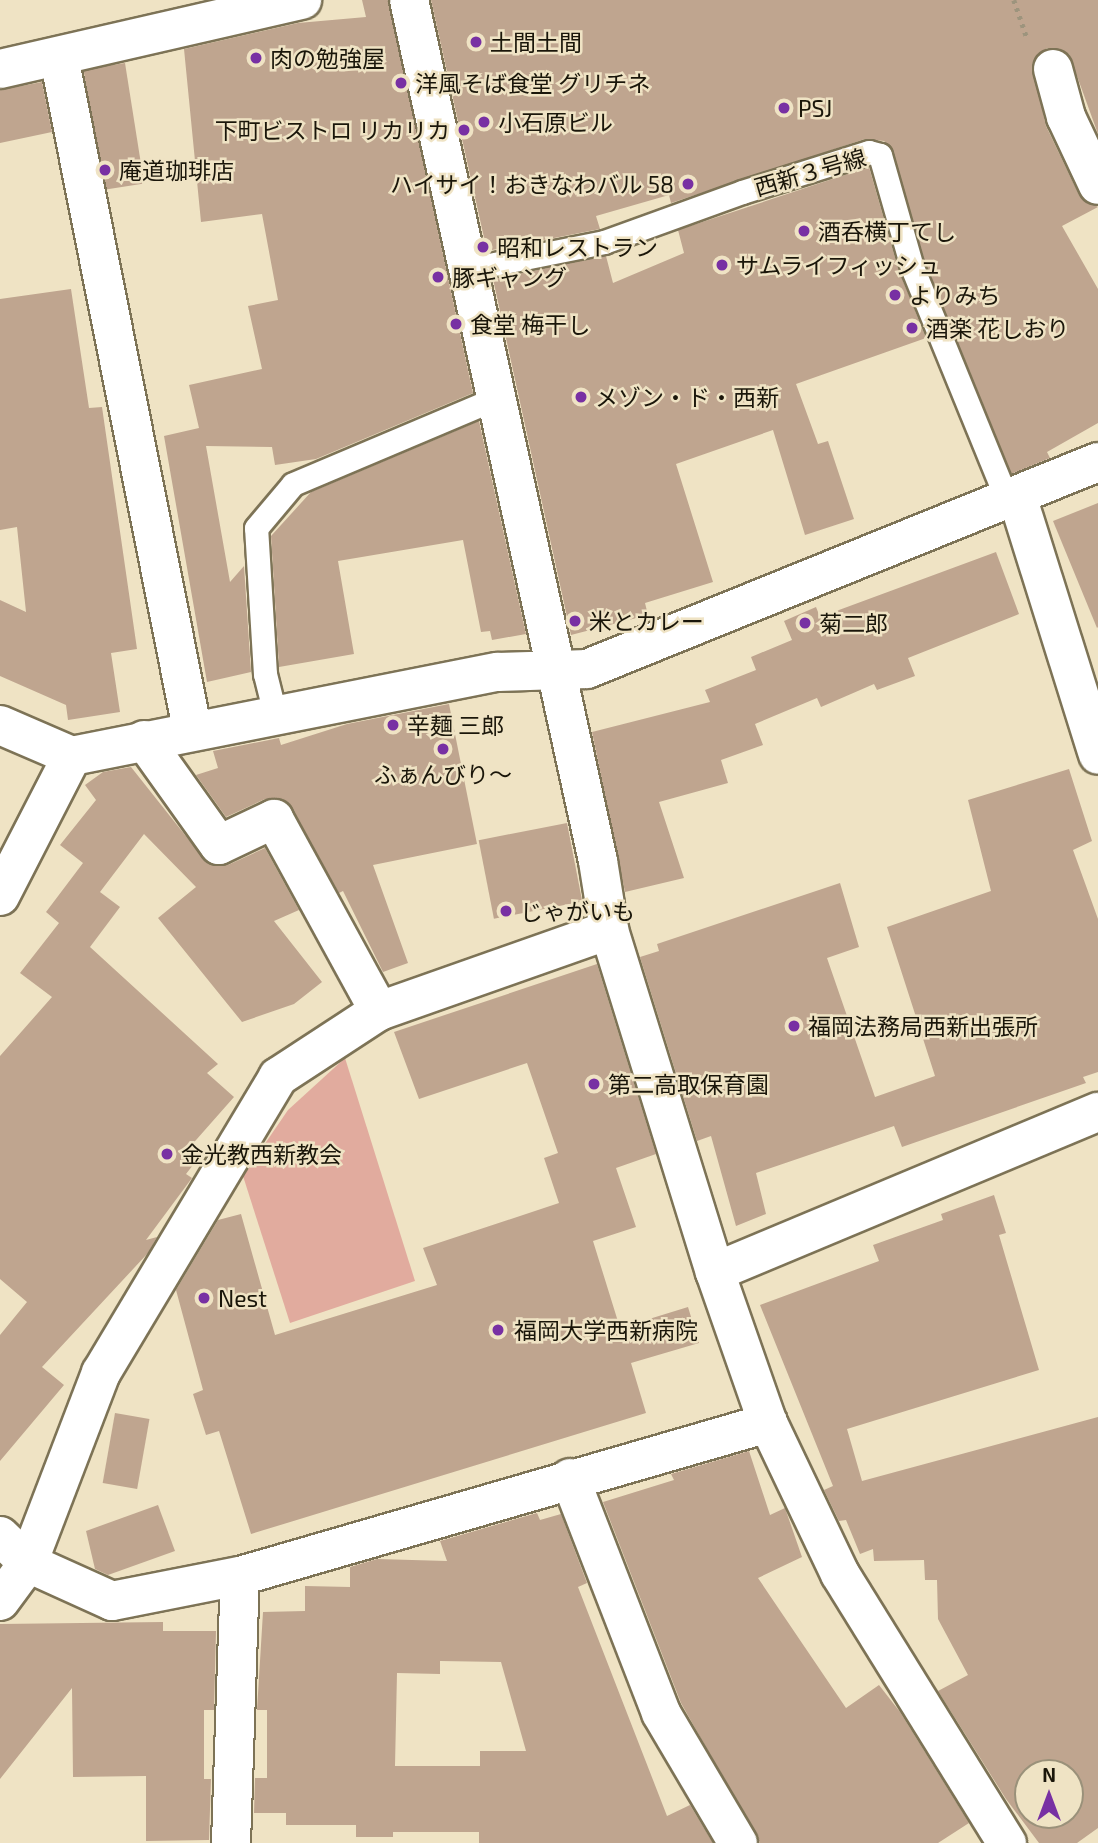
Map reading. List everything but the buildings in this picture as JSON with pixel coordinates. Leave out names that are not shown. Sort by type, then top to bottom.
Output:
[{"type":"street","points":[[0,69],[302,0]]},
{"type":"street","points":[[410,0],[556,672],[609,930],[715,1272],[768,1423],[840,1574],[1007,1843]]},
{"type":"street","points":[[59,57],[192,729]]},
{"type":"street","points":[[1053,69],[1066,117],[1098,185]]},
{"type":"street","points":[[0,725],[72,756],[192,729],[498,672],[587,669],[1098,462]]},
{"type":"street","points":[[1012,498],[1098,755]]},
{"type":"street","points":[[144,740],[219,845],[274,819],[379,1011]]},
{"type":"street","points":[[0,896],[72,756]]},
{"type":"street","points":[[0,1601],[28,1563],[101,1373],[278,1077],[379,1011],[609,930]]},
{"type":"street","points":[[715,1272],[1098,1112]]},
{"type":"street","points":[[0,1536],[28,1563],[112,1601],[240,1576],[570,1478],[768,1423]]},
{"type":"street","points":[[570,1478],[661,1713],[738,1843]]},
{"type":"street","points":[[231,1843],[240,1576]]},
{"type":"lane","name":"西新３号線","points":[[469,269],[604,243],[767,184],[869,152],[880,155],[912,267],[1012,498]]},
{"type":"lane","points":[[275,713],[265,674],[256,528],[293,484],[497,398]]},
{"type":"shaded area","points":[[345,1058],[415,1281],[290,1323],[243,1176],[288,1110]]},
{"type":"place","name":"土間土間","points":[[476,42]]},
{"type":"place","name":"肉の勉強屋","points":[[256,58]]},
{"type":"place","name":"洋風そば食堂 グリチネ","points":[[401,83]]},
{"type":"place","name":"PSJ","points":[[784,108]]},
{"type":"place","name":"小石原ビル","points":[[484,122]]},
{"type":"place","name":"下町ビストロ リカリカ","points":[[464,130]]},
{"type":"place","name":"庵道珈琲店","points":[[105,170]]},
{"type":"place","name":"ハイサイ！おきなわバル 58","points":[[688,184]]},
{"type":"place","name":"酒呑横丁てし","points":[[804,231]]},
{"type":"place","name":"昭和レストラン","points":[[483,247]]},
{"type":"place","name":"サムライフィッシュ","points":[[722,265]]},
{"type":"place","name":"豚ギャング","points":[[438,277]]},
{"type":"place","name":"よりみち","points":[[895,295]]},
{"type":"place","name":"食堂 梅干し","points":[[456,324]]},
{"type":"place","name":"酒楽 花しおり","points":[[912,328]]},
{"type":"place","name":"メゾン・ド・西新","points":[[581,397]]},
{"type":"place","name":"米とカレー","points":[[575,621]]},
{"type":"place","name":"菊二郎","points":[[805,623]]},
{"type":"place","name":"辛麺 三郎","points":[[393,725]]},
{"type":"place","name":"ふぁんびり〜","points":[[443,749]]},
{"type":"place","name":"じゃがいも","points":[[506,911]]},
{"type":"place","name":"福岡法務局西新出張所","points":[[794,1026]]},
{"type":"place","name":"第二高取保育園","points":[[594,1084]]},
{"type":"place","name":"金光教西新教会","points":[[167,1154]]},
{"type":"place","name":"Nest","points":[[204,1298]]},
{"type":"place","name":"福岡大学西新病院","points":[[498,1330]]}]
